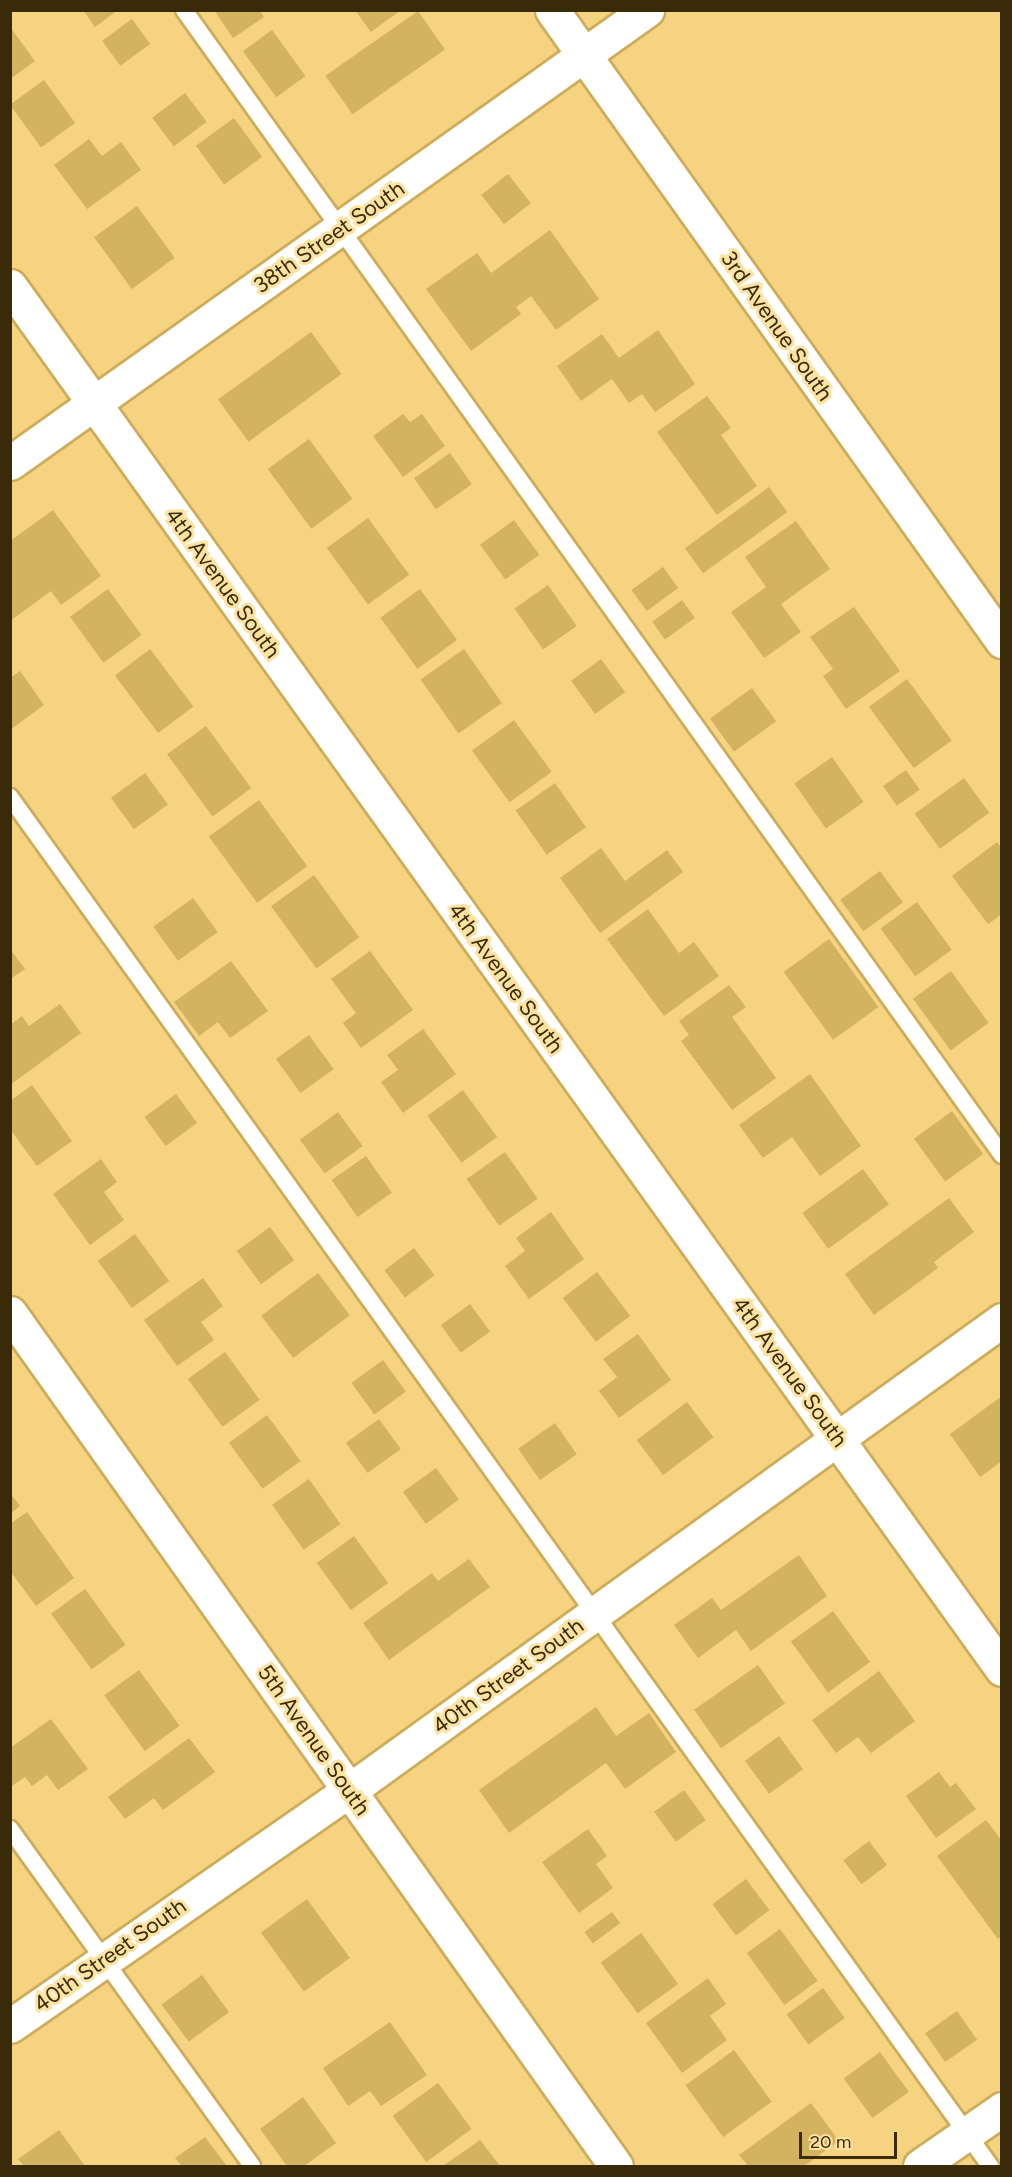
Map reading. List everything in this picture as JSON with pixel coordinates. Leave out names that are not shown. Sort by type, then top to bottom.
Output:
[{"type":"street","name":"3rd Avenue South","points":[[552,10],[1002,641]]},
{"type":"street","name":"38th Street South","points":[[10,463],[647,10]]},
{"type":"street","name":"4th Avenue South","points":[[10,286],[1002,1670]]},
{"type":"street","name":"5th Avenue South","points":[[10,1313],[616,2166]]},
{"type":"street","name":"40th Street South","points":[[10,2025],[103,1958],[350,1790],[1002,1320]]},
{"type":"street","points":[[920,2166],[1002,2109]]},
{"type":"lane","points":[[184,10],[1002,1155]]},
{"type":"lane","points":[[10,797],[990,2166]]},
{"type":"lane","points":[[10,1829],[252,2166]]},
{"type":"building","points":[[83,10],[118,10],[95,27]]},
{"type":"building","points":[[214,10],[259,10],[264,17],[233,38]]},
{"type":"building","points":[[355,10],[401,10],[371,32]]},
{"type":"building","points":[[418,11],[445,50],[352,114],[325,76]]},
{"type":"building","points":[[132,19],[150,44],[120,66],[102,41]]},
{"type":"building","points":[[10,27],[35,61],[10,79]]},
{"type":"building","points":[[272,30],[306,76],[276,97],[243,51]]},
{"type":"building","points":[[44,80],[75,123],[41,148],[10,105]]},
{"type":"building","points":[[185,93],[207,122],[174,146],[152,118]]},
{"type":"building","points":[[234,118],[262,157],[224,184],[196,146]]},
{"type":"building","points":[[89,139],[102,156],[121,142],[141,170],[87,209],[54,165]]},
{"type":"building","points":[[508,174],[531,203],[504,224],[481,195]]},
{"type":"building","points":[[137,206],[175,258],[132,289],[94,237]]},
{"type":"building","points":[[550,230],[599,299],[556,330],[531,296],[516,307],[521,314],[471,351],[426,289],[477,253],[491,273]]},
{"type":"building","points":[[658,330],[695,384],[655,412],[642,394],[629,403],[612,379],[581,401],[557,366],[602,334],[619,358]]},
{"type":"building","points":[[311,332],[342,374],[249,442],[218,400]]},
{"type":"building","points":[[707,396],[731,428],[721,435],[757,486],[717,515],[657,432]]},
{"type":"building","points":[[403,414],[410,422],[422,414],[445,446],[403,477],[373,436]]},
{"type":"building","points":[[309,439],[352,499],[311,529],[268,469]]},
{"type":"building","points":[[450,453],[472,484],[436,509],[414,478]]},
{"type":"building","points":[[769,487],[787,512],[703,573],[685,548]]},
{"type":"building","points":[[53,510],[101,576],[61,605],[51,591],[10,621],[10,541]]},
{"type":"building","points":[[368,518],[409,575],[368,605],[327,548]]},
{"type":"building","points":[[514,520],[539,555],[505,579],[480,545]]},
{"type":"building","points":[[796,521],[830,569],[781,604],[801,632],[764,658],[731,612],[766,587],[745,557]]},
{"type":"building","points":[[663,567],[678,588],[647,611],[631,590]]},
{"type":"building","points":[[548,585],[577,626],[543,649],[514,609]]},
{"type":"building","points":[[108,589],[142,635],[103,663],[70,617]]},
{"type":"building","points":[[420,589],[457,640],[417,669],[380,618]]},
{"type":"building","points":[[682,600],[695,618],[665,640],[652,622]]},
{"type":"building","points":[[854,607],[900,671],[846,709],[823,676],[833,669],[810,637]]},
{"type":"building","points":[[150,649],[193,707],[158,733],[115,675]]},
{"type":"building","points":[[464,649],[502,703],[458,733],[421,679]]},
{"type":"building","points":[[601,659],[625,692],[595,714],[571,681]]},
{"type":"building","points":[[20,671],[44,705],[10,730],[10,678]]},
{"type":"building","points":[[907,679],[952,740],[914,768],[869,707]]},
{"type":"building","points":[[752,688],[776,721],[734,752],[710,719]]},
{"type":"building","points":[[514,720],[552,772],[510,802],[472,751]]},
{"type":"building","points":[[206,726],[251,788],[212,817],[167,754]]},
{"type":"building","points":[[832,757],[864,802],[826,828],[794,783]]},
{"type":"building","points":[[906,770],[920,790],[897,806],[883,786]]},
{"type":"building","points":[[145,773],[168,805],[134,829],[111,798]]},
{"type":"building","points":[[964,778],[989,813],[940,849],[915,814]]},
{"type":"building","points":[[555,783],[586,827],[547,855],[516,811]]},
{"type":"building","points":[[259,800],[307,866],[257,903],[209,836]]},
{"type":"building","points":[[997,842],[1002,849],[1002,914],[988,924],[952,876]]},
{"type":"building","points":[[601,848],[625,881],[667,850],[683,872],[600,933],[560,878]]},
{"type":"building","points":[[880,871],[903,903],[863,931],[840,900]]},
{"type":"building","points":[[314,875],[359,937],[316,968],[271,906]]},
{"type":"building","points":[[193,898],[218,932],[178,961],[153,927]]},
{"type":"building","points":[[917,902],[952,950],[915,976],[881,928]]},
{"type":"building","points":[[648,909],[679,953],[694,942],[719,976],[664,1016],[607,939]]},
{"type":"building","points":[[829,939],[878,1007],[833,1040],[784,972]]},
{"type":"building","points":[[10,949],[25,969],[10,979]]},
{"type":"building","points":[[370,951],[413,1010],[361,1048],[343,1023],[356,1013],[331,979]]},
{"type":"building","points":[[231,961],[268,1011],[230,1038],[218,1022],[199,1036],[174,1002]]},
{"type":"building","points":[[951,971],[989,1023],[951,1050],[913,999]]},
{"type":"building","points":[[729,985],[746,1007],[732,1017],[776,1078],[732,1110],[681,1041],[689,1035],[679,1021]]},
{"type":"building","points":[[60,1004],[81,1033],[10,1085],[10,1025],[22,1016],[29,1026]]},
{"type":"building","points":[[423,1029],[456,1074],[403,1113],[381,1082],[398,1070],[387,1055]]},
{"type":"building","points":[[309,1035],[334,1069],[301,1093],[276,1059]]},
{"type":"building","points":[[810,1074],[861,1146],[820,1176],[792,1137],[763,1158],[739,1125]]},
{"type":"building","points":[[32,1085],[72,1141],[37,1166],[10,1129],[10,1101]]},
{"type":"building","points":[[463,1090],[497,1137],[461,1163],[427,1116]]},
{"type":"building","points":[[176,1094],[197,1123],[166,1146],[144,1117]]},
{"type":"building","points":[[952,1111],[983,1154],[945,1182],[914,1139]]},
{"type":"building","points":[[338,1112],[363,1146],[325,1174],[300,1140]]},
{"type":"building","points":[[505,1152],[538,1199],[499,1226],[466,1179]]},
{"type":"building","points":[[366,1156],[392,1193],[357,1217],[332,1180]]},
{"type":"building","points":[[101,1159],[117,1182],[104,1192],[124,1220],[90,1245],[53,1194]]},
{"type":"building","points":[[863,1169],[889,1205],[828,1249],[802,1213]]},
{"type":"building","points":[[949,1198],[974,1232],[934,1262],[938,1268],[874,1315],[845,1274]]},
{"type":"building","points":[[551,1212],[584,1259],[529,1299],[505,1266],[525,1251],[516,1238]]},
{"type":"building","points":[[270,1227],[294,1260],[261,1284],[237,1251]]},
{"type":"building","points":[[135,1234],[169,1281],[132,1308],[98,1261]]},
{"type":"building","points":[[414,1248],[434,1275],[405,1297],[384,1270]]},
{"type":"building","points":[[597,1272],[630,1316],[596,1342],[563,1298]]},
{"type":"building","points":[[318,1273],[350,1315],[293,1358],[261,1316]]},
{"type":"building","points":[[203,1278],[223,1306],[201,1322],[214,1340],[177,1366],[144,1320]]},
{"type":"building","points":[[470,1304],[490,1332],[461,1353],[441,1325]]},
{"type":"building","points":[[638,1334],[671,1380],[619,1418],[599,1391],[617,1377],[603,1359]]},
{"type":"building","points":[[225,1352],[260,1400],[222,1427],[188,1379]]},
{"type":"building","points":[[383,1360],[406,1392],[374,1414],[351,1383]]},
{"type":"building","points":[[1002,1396],[1002,1461],[980,1477],[950,1434]]},
{"type":"building","points":[[687,1402],[713,1437],[663,1475],[637,1440]]},
{"type":"building","points":[[267,1415],[301,1461],[262,1489],[229,1443]]},
{"type":"building","points":[[379,1419],[401,1449],[368,1473],[346,1443]]},
{"type":"building","points":[[555,1423],[577,1454],[540,1480],[518,1449]]},
{"type":"building","points":[[436,1468],[459,1500],[426,1524],[403,1492]]},
{"type":"building","points":[[309,1479],[341,1524],[304,1550],[272,1505]]},
{"type":"building","points":[[10,1493],[20,1506],[10,1514]]},
{"type":"building","points":[[27,1512],[74,1578],[36,1606],[10,1571],[10,1524]]},
{"type":"building","points":[[354,1536],[388,1583],[351,1610],[317,1563]]},
{"type":"building","points":[[799,1555],[827,1596],[751,1651],[736,1630],[698,1658],[674,1625],[712,1598],[721,1610]]},
{"type":"building","points":[[469,1559],[490,1587],[389,1660],[363,1623],[432,1573],[438,1581]]},
{"type":"building","points":[[85,1589],[126,1645],[92,1670],[51,1614]]},
{"type":"building","points":[[833,1611],[870,1662],[828,1693],[791,1642]]},
{"type":"building","points":[[758,1665],[785,1704],[721,1748],[694,1710]]},
{"type":"building","points":[[139,1670],[180,1726],[145,1751],[104,1695]]},
{"type":"building","points":[[879,1671],[915,1721],[871,1753],[858,1737],[836,1753],[812,1720]]},
{"type":"building","points":[[596,1707],[616,1736],[649,1713],[676,1752],[625,1789],[606,1763],[509,1833],[479,1790]]},
{"type":"building","points":[[51,1719],[88,1769],[58,1790],[47,1775],[32,1786],[25,1777],[10,1787],[10,1748]]},
{"type":"building","points":[[779,1736],[803,1769],[769,1794],[745,1761]]},
{"type":"building","points":[[189,1738],[215,1772],[163,1810],[154,1798],[125,1819],[108,1797]]},
{"type":"building","points":[[939,1772],[950,1787],[956,1783],[976,1809],[936,1838],[906,1796]]},
{"type":"building","points":[[684,1790],[706,1820],[676,1842],[654,1812]]},
{"type":"building","points":[[986,1820],[1002,1841],[1002,1936],[998,1939],[937,1856]]},
{"type":"building","points":[[588,1829],[607,1856],[596,1864],[613,1888],[579,1913],[542,1862]]},
{"type":"building","points":[[869,1841],[887,1865],[861,1884],[843,1860]]},
{"type":"building","points":[[746,1879],[769,1910],[736,1935],[712,1904]]},
{"type":"building","points":[[307,1899],[350,1958],[304,1992],[261,1933]]},
{"type":"building","points":[[612,1912],[620,1923],[593,1943],[584,1932]]},
{"type":"building","points":[[780,1929],[818,1981],[784,2005],[747,1953]]},
{"type":"building","points":[[641,1933],[678,1984],[638,2013],[601,1962]]},
{"type":"building","points":[[202,1975],[229,2012],[189,2042],[162,2004]]},
{"type":"building","points":[[708,1978],[726,2004],[710,2016],[727,2040],[682,2073],[646,2023]]},
{"type":"building","points":[[823,1988],[845,2018],[808,2044],[787,2014]]},
{"type":"building","points":[[957,2011],[977,2040],[945,2062],[925,2033]]},
{"type":"building","points":[[390,2022],[427,2075],[381,2106],[370,2091],[348,2106],[323,2068]]},
{"type":"building","points":[[734,2050],[772,2102],[723,2137],[685,2085]]},
{"type":"building","points":[[880,2052],[909,2092],[872,2118],[844,2078]]},
{"type":"building","points":[[438,2083],[472,2129],[426,2162],[393,2116]]},
{"type":"building","points":[[303,2097],[336,2143],[304,2166],[287,2166],[260,2129]]},
{"type":"building","points":[[811,2103],[839,2141],[804,2166],[748,2166],[739,2155]]},
{"type":"building","points":[[59,2130],[85,2166],[24,2166],[18,2159]]},
{"type":"building","points":[[205,2137],[227,2166],[182,2166],[175,2158]]},
{"type":"building","points":[[480,2140],[500,2166],[443,2166]]}]
